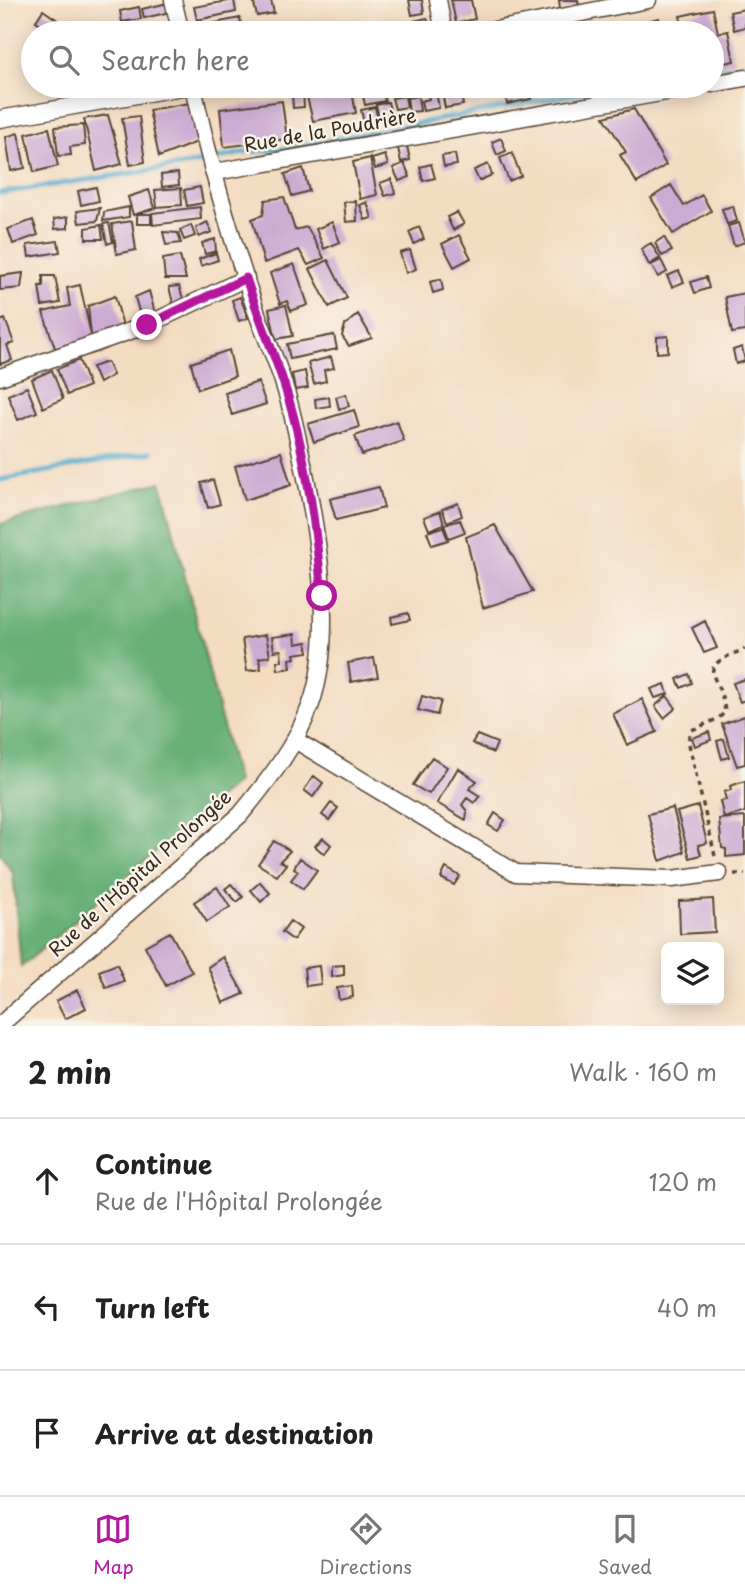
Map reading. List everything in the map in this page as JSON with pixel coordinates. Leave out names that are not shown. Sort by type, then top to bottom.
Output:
[{"type":"street","points":[[173,0],[178,21]]},
{"type":"street","points":[[438,0],[442,21]]},
{"type":"street","points":[[541,21],[648,0]]},
{"type":"street","points":[[724,82],[745,78]]},
{"type":"street","points":[[0,119],[121,98]]},
{"type":"street","name":"Rue de l'Hôpital Prolongée","points":[[0,1024],[240,815],[272,777],[295,740],[311,703],[320,663],[322,596],[317,532],[284,385],[246,278],[193,98]]},
{"type":"street","name":"Rue de la Poudrière","points":[[215,172],[632,98]]},
{"type":"street","points":[[0,377],[105,342],[246,278]]},
{"type":"street","points":[[295,740],[516,873],[672,879],[719,873]]},
{"type":"path","points":[[719,873],[688,740],[692,730],[719,718],[725,712],[713,675],[715,665],[723,657],[745,649]]},
{"type":"green space","points":[[161,482],[237,782],[21,967],[13,873],[0,854],[0,524]]},
{"type":"building","points":[[234,0],[236,12],[197,20],[194,7]]},
{"type":"building","points":[[253,0],[271,0],[274,13],[257,16]]},
{"type":"building","points":[[409,0],[422,0],[424,13],[412,15]]},
{"type":"building","points":[[451,0],[471,0],[475,19],[456,21]]},
{"type":"building","points":[[559,0],[578,0],[579,7],[560,9]]},
{"type":"building","points":[[168,3],[170,12],[144,18],[142,9]]},
{"type":"building","points":[[139,7],[141,19],[122,21],[120,11]]},
{"type":"building","points":[[713,9],[716,21],[681,21],[680,16]]},
{"type":"building","points":[[745,9],[745,27],[734,30],[730,12]]},
{"type":"building","points":[[43,10],[59,21],[36,21]]},
{"type":"building","points":[[728,31],[734,61],[724,63],[724,32]]},
{"type":"building","points":[[292,98],[303,98],[304,107],[293,108]]},
{"type":"building","points":[[307,98],[353,98],[356,113],[313,121]]},
{"type":"building","points":[[364,98],[384,98],[385,101],[365,105]]},
{"type":"building","points":[[392,98],[405,98],[407,107],[395,109]]},
{"type":"building","points":[[407,98],[418,98],[420,111],[409,112]]},
{"type":"building","points":[[437,98],[439,108],[423,111],[421,101]]},
{"type":"building","points":[[443,98],[462,98],[463,105],[445,108]]},
{"type":"building","points":[[506,98],[531,98],[531,99],[507,104]]},
{"type":"building","points":[[282,101],[287,139],[224,147],[220,109]]},
{"type":"building","points":[[388,102],[391,114],[379,118],[376,105]]},
{"type":"building","points":[[190,103],[197,142],[159,157],[149,110]]},
{"type":"building","points":[[375,107],[378,120],[364,123],[361,110]]},
{"type":"building","points":[[634,109],[666,165],[637,183],[620,155],[626,152],[604,117]]},
{"type":"building","points":[[108,115],[122,164],[96,171],[84,119]]},
{"type":"building","points":[[139,116],[145,162],[130,165],[122,118]]},
{"type":"building","points":[[83,125],[85,145],[70,147],[71,155],[58,156],[55,127]]},
{"type":"building","points":[[49,128],[58,166],[34,172],[26,134]]},
{"type":"building","points":[[18,133],[25,168],[11,171],[6,137]]},
{"type":"building","points":[[501,138],[506,151],[497,155],[492,142]]},
{"type":"building","points":[[407,146],[410,160],[401,162],[398,148]]},
{"type":"building","points":[[512,153],[521,176],[509,181],[500,158]]},
{"type":"building","points":[[455,154],[457,165],[444,167],[442,156]]},
{"type":"building","points":[[385,155],[388,165],[375,169],[372,159]]},
{"type":"building","points":[[370,158],[377,195],[360,199],[353,162]]},
{"type":"building","points":[[404,163],[410,177],[399,181],[393,168]]},
{"type":"building","points":[[431,164],[435,178],[423,181],[420,167]]},
{"type":"building","points":[[488,164],[492,175],[479,181],[474,170]]},
{"type":"building","points":[[303,168],[309,191],[292,196],[285,174]]},
{"type":"building","points":[[178,173],[179,185],[162,187],[161,175]]},
{"type":"building","points":[[391,179],[395,193],[385,196],[380,183]]},
{"type":"building","points":[[671,185],[684,206],[702,195],[711,211],[673,234],[651,198]]},
{"type":"building","points":[[96,187],[99,201],[81,205],[78,191]]},
{"type":"building","points":[[200,187],[203,203],[187,206],[184,190]]},
{"type":"building","points":[[181,188],[182,205],[157,207],[155,190]]},
{"type":"building","points":[[149,190],[155,208],[133,215],[128,197]]},
{"type":"building","points":[[284,197],[295,230],[307,227],[324,258],[308,265],[299,250],[264,263],[252,219],[263,215],[265,200]]},
{"type":"building","points":[[356,201],[357,221],[346,222],[344,202]]},
{"type":"building","points":[[367,202],[372,218],[365,220],[360,205]]},
{"type":"building","points":[[733,206],[737,221],[727,224],[722,209]]},
{"type":"building","points":[[129,207],[129,217],[103,221],[104,212]]},
{"type":"building","points":[[200,207],[201,219],[153,225],[152,213]]},
{"type":"building","points":[[100,208],[97,221],[79,223],[77,211]]},
{"type":"building","points":[[457,212],[464,224],[453,230],[447,217]]},
{"type":"building","points":[[137,214],[151,214],[151,224],[137,224]]},
{"type":"building","points":[[68,217],[68,228],[55,229],[54,219]]},
{"type":"building","points":[[33,220],[38,235],[13,244],[8,229]]},
{"type":"building","points":[[132,221],[136,250],[117,254],[112,224]]},
{"type":"building","points":[[207,222],[212,232],[199,237],[196,228]]},
{"type":"building","points":[[332,222],[340,242],[324,249],[316,229]]},
{"type":"building","points":[[109,223],[113,242],[107,244],[103,224]]},
{"type":"building","points":[[739,223],[745,242],[734,246],[728,226]]},
{"type":"building","points":[[101,225],[103,239],[86,239],[86,228]]},
{"type":"building","points":[[191,225],[195,236],[184,240],[180,230]]},
{"type":"building","points":[[419,227],[424,239],[414,244],[409,232]]},
{"type":"building","points":[[163,232],[178,233],[181,243],[166,245]]},
{"type":"building","points":[[459,235],[471,258],[454,267],[442,244]]},
{"type":"building","points":[[664,237],[672,251],[662,256],[655,243]]},
{"type":"building","points":[[215,239],[216,251],[205,254],[202,243]]},
{"type":"building","points":[[58,241],[60,252],[29,257],[27,245]]},
{"type":"building","points":[[651,243],[660,258],[649,265],[641,249]]},
{"type":"building","points":[[410,250],[416,269],[406,273],[400,253]]},
{"type":"building","points":[[216,253],[218,260],[201,266],[199,259]]},
{"type":"building","points":[[180,256],[186,279],[165,279],[163,259]]},
{"type":"building","points":[[328,260],[347,298],[329,307],[310,269]]},
{"type":"building","points":[[661,260],[667,272],[658,277],[651,265]]},
{"type":"building","points":[[294,264],[308,305],[291,311],[287,301],[280,304],[270,273]]},
{"type":"building","points":[[679,271],[684,282],[672,287],[667,276]]},
{"type":"building","points":[[23,273],[21,288],[0,290],[0,276]]},
{"type":"building","points":[[43,276],[55,276],[60,303],[42,306],[39,286],[43,286]]},
{"type":"building","points":[[706,277],[709,288],[695,293],[691,282]]},
{"type":"building","points":[[441,279],[443,290],[433,293],[430,282]]},
{"type":"building","points":[[80,285],[91,335],[88,306],[115,296],[124,330],[56,351],[43,312],[70,306],[67,288]]},
{"type":"building","points":[[179,286],[184,302],[174,307],[169,287]]},
{"type":"building","points":[[149,291],[157,320],[143,326],[135,297]]},
{"type":"building","points":[[745,293],[745,331],[732,333],[725,297]]},
{"type":"building","points":[[240,297],[248,318],[239,321],[232,300]]},
{"type":"building","points":[[286,305],[293,336],[276,339],[269,309]]},
{"type":"building","points":[[358,314],[372,338],[349,346],[342,336],[345,325]]},
{"type":"building","points":[[5,319],[14,343],[7,345],[12,360],[0,364],[0,321]]},
{"type":"building","points":[[334,335],[337,349],[290,359],[287,344]]},
{"type":"building","points":[[668,336],[668,352],[657,353],[657,337]]},
{"type":"building","points":[[742,347],[745,361],[736,364],[733,350]]},
{"type":"building","points":[[229,350],[235,376],[198,389],[191,363]]},
{"type":"building","points":[[331,357],[334,368],[324,370],[326,381],[314,384],[308,363]]},
{"type":"building","points":[[79,360],[89,386],[67,395],[57,369]]},
{"type":"building","points":[[107,362],[113,375],[99,383],[92,367]]},
{"type":"building","points":[[52,370],[63,399],[43,408],[32,379]]},
{"type":"building","points":[[305,371],[308,388],[295,390],[292,374]]},
{"type":"building","points":[[258,382],[266,404],[232,415],[225,393]]},
{"type":"building","points":[[27,387],[37,412],[18,420],[8,395]]},
{"type":"building","points":[[346,394],[349,406],[339,409],[336,397]]},
{"type":"building","points":[[329,397],[330,406],[316,408],[315,399]]},
{"type":"building","points":[[354,410],[359,427],[314,442],[308,424]]},
{"type":"building","points":[[397,421],[404,441],[362,455],[355,436]]},
{"type":"building","points":[[281,452],[291,485],[245,500],[235,466]]},
{"type":"building","points":[[213,480],[220,504],[208,508],[201,483]]},
{"type":"building","points":[[379,487],[384,508],[336,520],[330,499]]},
{"type":"building","points":[[458,503],[462,516],[447,522],[442,509]]},
{"type":"building","points":[[440,511],[444,524],[429,530],[424,517]]},
{"type":"building","points":[[460,520],[465,532],[449,538],[444,525]]},
{"type":"building","points":[[495,525],[533,592],[483,608],[466,537]]},
{"type":"building","points":[[443,527],[448,540],[432,545],[427,532]]},
{"type":"building","points":[[408,613],[410,620],[392,624],[391,617]]},
{"type":"building","points":[[705,621],[717,648],[704,653],[692,628]]},
{"type":"building","points":[[295,634],[296,644],[307,642],[308,652],[294,654],[295,658],[290,659],[291,668],[278,670],[277,661],[282,661],[281,650],[274,651],[272,637]]},
{"type":"building","points":[[266,635],[270,656],[259,658],[261,669],[247,671],[242,639]]},
{"type":"building","points":[[374,658],[378,677],[351,682],[348,663]]},
{"type":"building","points":[[689,674],[692,683],[681,688],[677,679]]},
{"type":"building","points":[[745,679],[745,700],[740,702],[733,683]]},
{"type":"building","points":[[665,684],[668,694],[655,698],[651,689]]},
{"type":"building","points":[[422,696],[441,701],[437,715],[418,710]]},
{"type":"building","points":[[667,696],[676,708],[664,718],[655,706]]},
{"type":"building","points":[[642,699],[657,732],[627,745],[613,714]]},
{"type":"building","points":[[745,716],[745,764],[737,766],[722,724]]},
{"type":"building","points":[[709,732],[711,740],[695,746],[692,738]]},
{"type":"building","points":[[477,735],[497,743],[493,753],[472,743]]},
{"type":"building","points":[[724,739],[729,757],[722,759],[717,741]]},
{"type":"building","points":[[432,757],[447,767],[429,794],[413,785]]},
{"type":"building","points":[[458,768],[477,781],[469,789],[480,796],[474,803],[467,798],[462,805],[467,811],[466,820],[437,803]]},
{"type":"building","points":[[314,776],[323,783],[313,797],[304,790]]},
{"type":"building","points":[[745,781],[745,812],[724,818],[720,801],[726,800],[724,792],[731,790],[730,786]]},
{"type":"building","points":[[331,803],[338,808],[329,820],[322,815]]},
{"type":"building","points":[[698,806],[707,843],[698,845],[701,855],[690,858],[677,812]]},
{"type":"building","points":[[673,808],[684,852],[660,861],[648,814]]},
{"type":"building","points":[[495,813],[505,820],[498,831],[488,825]]},
{"type":"building","points":[[745,817],[745,855],[726,857],[726,849],[722,848],[719,819]]},
{"type":"building","points":[[323,838],[331,845],[324,854],[315,846]]},
{"type":"building","points":[[274,841],[290,851],[280,861],[286,864],[277,876],[258,864]]},
{"type":"building","points":[[300,858],[317,870],[303,889],[291,880],[298,871],[294,868]]},
{"type":"building","points":[[446,868],[460,876],[454,885],[441,878]]},
{"type":"building","points":[[260,882],[270,893],[261,902],[251,890]]},
{"type":"building","points":[[231,884],[243,897],[237,902],[225,889]]},
{"type":"building","points":[[217,887],[230,907],[207,922],[194,902]]},
{"type":"building","points":[[713,899],[715,932],[680,934],[679,901]]},
{"type":"building","points":[[290,921],[301,929],[293,940],[282,932]]},
{"type":"building","points":[[170,932],[192,972],[166,986],[145,946]]},
{"type":"building","points":[[223,957],[244,994],[223,1003],[208,967]]},
{"type":"building","points":[[117,964],[124,981],[106,988],[99,971]]},
{"type":"building","points":[[344,965],[344,975],[332,977],[332,966]]},
{"type":"building","points":[[319,966],[321,984],[306,986],[304,968]]},
{"type":"building","points":[[352,986],[353,997],[339,1000],[337,988]]},
{"type":"building","points":[[77,990],[86,1008],[65,1019],[56,1001]]},
{"type":"waterway","points":[[724,68],[745,64]]},
{"type":"waterway","points":[[0,193],[192,164],[247,152],[282,149],[554,98]]},
{"type":"waterway","points":[[0,480],[151,452]]},
{"type":"route","points":[[147,325],[246,278],[284,385],[299,444],[317,532],[322,596]]}]
